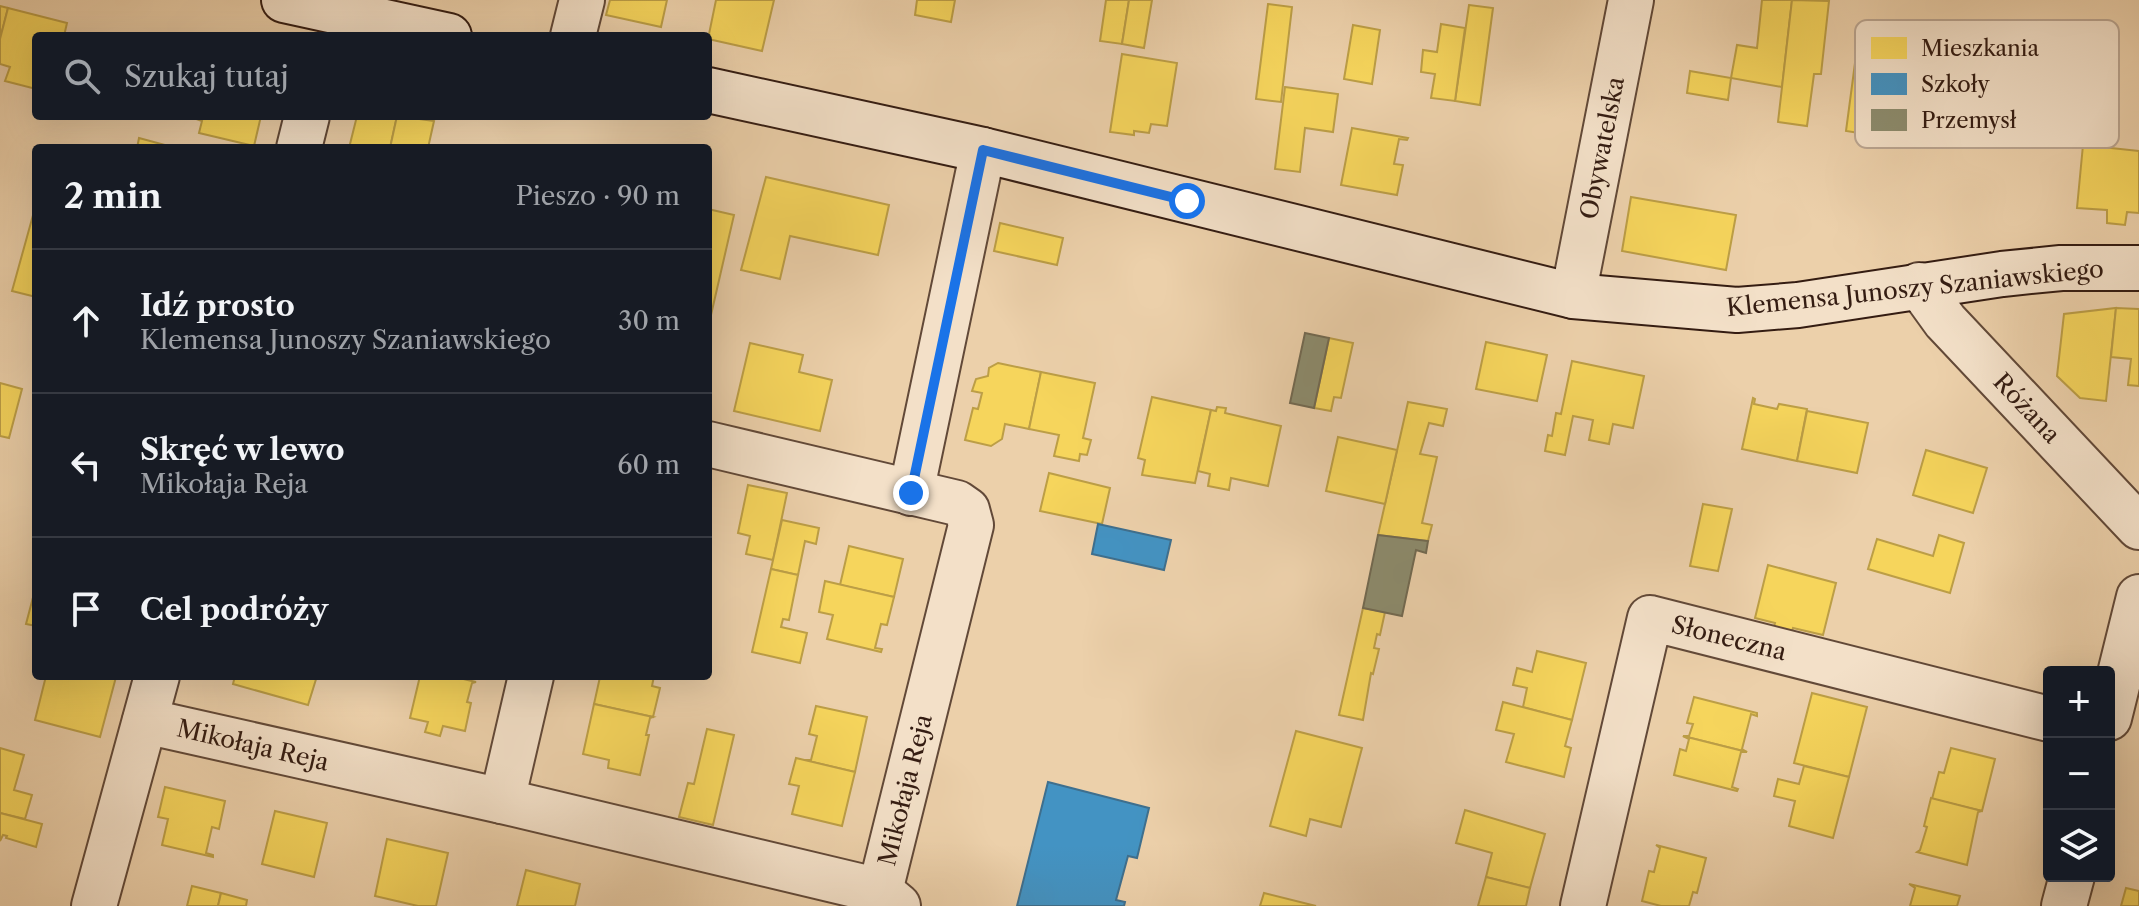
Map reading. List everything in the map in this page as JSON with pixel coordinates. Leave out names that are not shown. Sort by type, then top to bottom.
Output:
[{"type":"street","points":[[284,0],[331,24],[410,32]]},
{"type":"street","points":[[574,32],[582,0]]},
{"type":"street","name":"Obywatelska","points":[[1573,296],[1631,0]]},
{"type":"street","name":"Klemensa Junoszy Szaniawskiego","points":[[712,91],[983,150],[1573,296],[1737,310],[1798,305],[1919,285],[2061,268],[2139,268]]},
{"type":"street","points":[[300,144],[306,120]]},
{"type":"street","points":[[911,493],[983,150]]},
{"type":"street","name":"Różana","points":[[1919,285],[1945,321],[2139,527]]},
{"type":"street","name":"Mikołaja Reja","points":[[145,721],[502,801],[889,898],[971,525],[967,510],[957,503],[712,445]]},
{"type":"street","points":[[2115,694],[2139,597]]},
{"type":"street","name":"Słoneczna","points":[[1583,906],[1650,618],[2043,717]]},
{"type":"street","points":[[94,906],[156,680]]},
{"type":"street","points":[[502,801],[530,680]]},
{"type":"street","points":[[2064,906],[2070,882]]},
{"type":"building: Mieszkania","points":[[610,0],[667,0],[661,27],[606,15]]},
{"type":"building: Mieszkania","points":[[716,0],[774,0],[762,51],[712,40],[712,32],[709,32]]},
{"type":"building: Mieszkania","points":[[917,0],[955,0],[951,22],[915,15]]},
{"type":"building: Mieszkania","points":[[1106,0],[1129,0],[1122,44],[1100,41]]},
{"type":"building: Mieszkania","points":[[1129,0],[1152,0],[1144,48],[1122,44]]},
{"type":"building: Mieszkania","points":[[1762,0],[1792,0],[1782,87],[1731,78],[1737,45],[1757,48]]},
{"type":"building: Mieszkania","points":[[1792,0],[1829,1],[1821,74],[1814,74],[1807,126],[1778,122]]},
{"type":"building: Mieszkania","points":[[1268,4],[1292,7],[1281,102],[1256,99]]},
{"type":"building: Mieszkania","points":[[1469,5],[1493,8],[1480,105],[1455,101]]},
{"type":"building: Mieszkania","points":[[0,6],[8,8],[0,39]]},
{"type":"building: Mieszkania","points":[[8,8],[67,23],[65,32],[32,32],[32,88],[5,81],[10,67],[0,64],[0,39]]},
{"type":"building: Mieszkania","points":[[1441,24],[1465,28],[1455,101],[1431,98],[1435,74],[1421,72],[1423,50],[1437,52]]},
{"type":"building: Mieszkania","points":[[1353,25],[1380,30],[1372,84],[1344,79]]},
{"type":"building: Mieszkania","points":[[1122,54],[1177,63],[1167,126],[1151,124],[1149,133],[1134,131],[1134,135],[1110,132]]},
{"type":"building: Mieszkania","points":[[1855,63],[1855,132],[1846,131]]},
{"type":"building: Mieszkania","points":[[1690,71],[1731,78],[1728,100],[1687,93]]},
{"type":"building: Mieszkania","points":[[1285,87],[1338,94],[1333,132],[1305,128],[1300,172],[1275,169]]},
{"type":"building: Mieszkania","points":[[199,120],[260,120],[254,144],[199,133],[202,121]]},
{"type":"building: Mieszkania","points":[[356,120],[396,120],[391,144],[350,144]]},
{"type":"building: Mieszkania","points":[[396,120],[434,121],[429,144],[391,144]]},
{"type":"building: Mieszkania","points":[[1352,128],[1408,138],[1399,139],[1394,164],[1403,165],[1397,195],[1341,185]]},
{"type":"building: Mieszkania","points":[[139,138],[161,144],[138,144]]},
{"type":"building: Mieszkania","points":[[2083,148],[2139,151],[2139,213],[2127,212],[2125,225],[2107,223],[2107,210],[2077,208]]},
{"type":"building: Mieszkania","points":[[766,177],[889,205],[878,255],[790,236],[780,279],[741,270]]},
{"type":"building: Mieszkania","points":[[1631,197],[1736,215],[1726,270],[1622,251]]},
{"type":"building: Mieszkania","points":[[712,210],[734,215],[712,311]]},
{"type":"building: Mieszkania","points":[[32,219],[32,296],[12,291]]},
{"type":"building: Mieszkania","points":[[1000,223],[1063,238],[1057,265],[994,251]]},
{"type":"building: Mieszkania","points":[[2116,308],[2106,401],[2080,398],[2057,376],[2064,314]]},
{"type":"building: Mieszkania","points":[[2116,308],[2139,309],[2139,386],[2128,385],[2131,359],[2111,357]]},
{"type":"building: Mieszkania","points":[[1329,338],[1353,343],[1341,398],[1334,397],[1331,411],[1314,408]]},
{"type":"building: Mieszkania","points":[[1486,342],[1547,355],[1537,401],[1476,389]]},
{"type":"building: Mieszkania","points":[[750,343],[803,355],[799,372],[832,380],[820,431],[734,411]]},
{"type":"building: Mieszkania","points":[[1572,361],[1644,376],[1633,428],[1613,424],[1609,444],[1589,440],[1593,420],[1573,416],[1565,455],[1545,451],[1548,435],[1552,436],[1556,413],[1561,414]]},
{"type":"building: Mieszkania","points":[[998,363],[1041,372],[1029,429],[1005,424],[1002,439],[991,446],[965,440],[973,408],[978,409],[982,393],[972,391],[976,379],[988,376],[989,368]]},
{"type":"building: Mieszkania","points":[[1041,372],[1095,383],[1083,438],[1091,440],[1087,455],[1080,454],[1079,461],[1054,456],[1059,435],[1029,429]]},
{"type":"building: Mieszkania","points":[[0,383],[22,389],[9,438],[0,436]]},
{"type":"building: Mieszkania","points":[[1152,397],[1211,410],[1195,483],[1142,475],[1145,460],[1138,458]]},
{"type":"building: Mieszkania","points":[[1753,398],[1754,404],[1777,409],[1779,404],[1807,409],[1797,461],[1742,449]]},
{"type":"building: Mieszkania","points":[[1408,402],[1447,409],[1443,426],[1429,423],[1420,454],[1437,457],[1422,523],[1432,525],[1428,541],[1378,535]]},
{"type":"building: Mieszkania","points":[[1217,407],[1226,408],[1225,413],[1281,426],[1268,486],[1231,478],[1229,490],[1208,486],[1210,474],[1198,471],[1211,410],[1216,411]]},
{"type":"building: Mieszkania","points":[[1807,411],[1868,423],[1857,473],[1797,461]]},
{"type":"building: Mieszkania","points":[[1338,437],[1397,450],[1385,504],[1326,491]]},
{"type":"building: Mieszkania","points":[[1926,450],[1987,468],[1973,513],[1913,495]]},
{"type":"building: Mieszkania","points":[[1049,473],[1110,488],[1102,524],[1040,511]]},
{"type":"building: Mieszkania","points":[[748,485],[787,493],[773,560],[746,554],[750,536],[738,533]]},
{"type":"building: Mieszkania","points":[[1703,504],[1732,509],[1718,571],[1690,566]]},
{"type":"building: Mieszkania","points":[[782,520],[819,528],[816,544],[805,541],[798,575],[771,569]]},
{"type":"building: Mieszkania","points":[[1939,535],[1964,543],[1950,593],[1868,569],[1877,539],[1933,556]]},
{"type":"building: Mieszkania","points":[[849,546],[903,559],[894,597],[840,585]]},
{"type":"building: Mieszkania","points":[[1768,565],[1836,583],[1823,635],[1793,628],[1791,636],[1773,631],[1775,623],[1755,618]]},
{"type":"building: Mieszkania","points":[[771,569],[798,575],[789,620],[783,619],[781,627],[807,633],[800,663],[752,652]]},
{"type":"building: Mieszkania","points":[[825,581],[894,597],[887,625],[881,624],[875,648],[882,649],[881,652],[827,639],[833,615],[819,612]]},
{"type":"building: Mieszkania","points":[[32,601],[32,625],[26,624]]},
{"type":"building: Mieszkania","points":[[1363,608],[1385,612],[1374,648],[1379,649],[1371,673],[1363,720],[1339,715]]},
{"type":"building: Mieszkania","points":[[1537,651],[1586,663],[1572,720],[1523,707],[1527,688],[1513,685],[1517,668],[1532,672]]},
{"type":"building: Mieszkania","points":[[45,680],[115,680],[100,737],[35,720]]},
{"type":"building: Mieszkania","points":[[234,680],[316,680],[308,705],[233,684]]},
{"type":"building: Mieszkania","points":[[419,680],[476,682],[472,683],[467,702],[471,703],[465,731],[443,726],[440,736],[425,732],[428,722],[410,718]]},
{"type":"building: Mieszkania","points":[[599,680],[653,680],[652,686],[660,688],[653,717],[594,704]]},
{"type":"building: Mieszkania","points":[[1812,693],[1867,707],[1849,777],[1794,763]]},
{"type":"building: Mieszkania","points":[[1694,697],[1757,713],[1757,716],[1751,714],[1742,749],[1747,752],[1683,736],[1689,736],[1693,724],[1687,723]]},
{"type":"building: Mieszkania","points":[[1503,702],[1572,720],[1565,746],[1571,748],[1564,777],[1506,762],[1514,734],[1496,730]]},
{"type":"building: Mieszkania","points":[[594,704],[653,717],[650,718],[646,735],[649,735],[640,775],[608,768],[609,760],[583,754]]},
{"type":"building: Mieszkania","points":[[816,706],[867,717],[855,772],[804,760],[811,760],[817,736],[809,734]]},
{"type":"building: Mieszkania","points":[[707,729],[734,735],[713,825],[679,817],[688,783],[694,784]]},
{"type":"building: Mieszkania","points":[[1296,731],[1362,748],[1341,827],[1310,819],[1306,836],[1270,826]]},
{"type":"building: Mieszkania","points":[[1683,736],[1747,752],[1741,752],[1732,787],[1737,791],[1674,775],[1680,749],[1686,751],[1689,739]]},
{"type":"building: Mieszkania","points":[[0,748],[24,755],[14,790],[32,795],[25,819],[0,813]]},
{"type":"building: Mieszkania","points":[[1951,748],[1995,759],[1982,811],[1932,799],[1939,772],[1944,773]]},
{"type":"building: Mieszkania","points":[[796,758],[855,772],[842,826],[792,814],[799,786],[789,784]]},
{"type":"building: Mieszkania","points":[[1804,766],[1849,777],[1833,838],[1789,826],[1795,801],[1774,796],[1778,779],[1799,784]]},
{"type":"building: Mieszkania","points":[[165,787],[225,801],[219,829],[212,827],[206,853],[213,857],[162,845],[168,819],[158,817]]},
{"type":"building: Mieszkania","points":[[1931,798],[1982,811],[1978,812],[1967,865],[1917,852],[1927,827],[1924,826]]},
{"type":"building: Mieszkania","points":[[1465,810],[1545,834],[1530,888],[1486,877],[1492,853],[1456,843]]},
{"type":"building: Mieszkania","points":[[275,811],[327,823],[314,877],[262,864]]},
{"type":"building: Mieszkania","points":[[0,813],[42,824],[36,847],[3,835],[0,841]]},
{"type":"building: Mieszkania","points":[[387,839],[448,853],[436,906],[418,906],[375,896]]},
{"type":"building: Mieszkania","points":[[1656,845],[1706,858],[1697,893],[1693,892],[1689,906],[1661,906],[1642,901],[1649,871],[1654,872],[1660,848]]},
{"type":"building: Mieszkania","points":[[526,870],[580,884],[575,906],[517,906]]},
{"type":"building: Mieszkania","points":[[1486,877],[1530,888],[1526,906],[1478,906]]},
{"type":"building: Mieszkania","points":[[1909,884],[1960,896],[1957,906],[1910,906],[1915,888]]},
{"type":"building: Mieszkania","points":[[192,886],[221,893],[218,906],[187,906]]},
{"type":"building: Mieszkania","points":[[2126,888],[2139,891],[2139,906],[2121,906]]},
{"type":"building: Mieszkania","points":[[221,893],[247,900],[246,906],[218,906]]},
{"type":"building: Mieszkania","points":[[1264,893],[1316,906],[1260,906]]},
{"type":"building: Szkoły","points":[[1098,524],[1171,540],[1164,570],[1092,554]]},
{"type":"building: Szkoły","points":[[1048,782],[1149,808],[1137,858],[1128,856],[1116,900],[1125,902],[1124,906],[1017,906]]},
{"type":"building: Przemysł","points":[[1305,333],[1329,338],[1314,408],[1290,403]]},
{"type":"building: Przemysł","points":[[1378,535],[1428,541],[1426,553],[1416,550],[1402,616],[1363,608]]},
{"type":"route","points":[[911,493],[983,150],[1187,201]]}]
